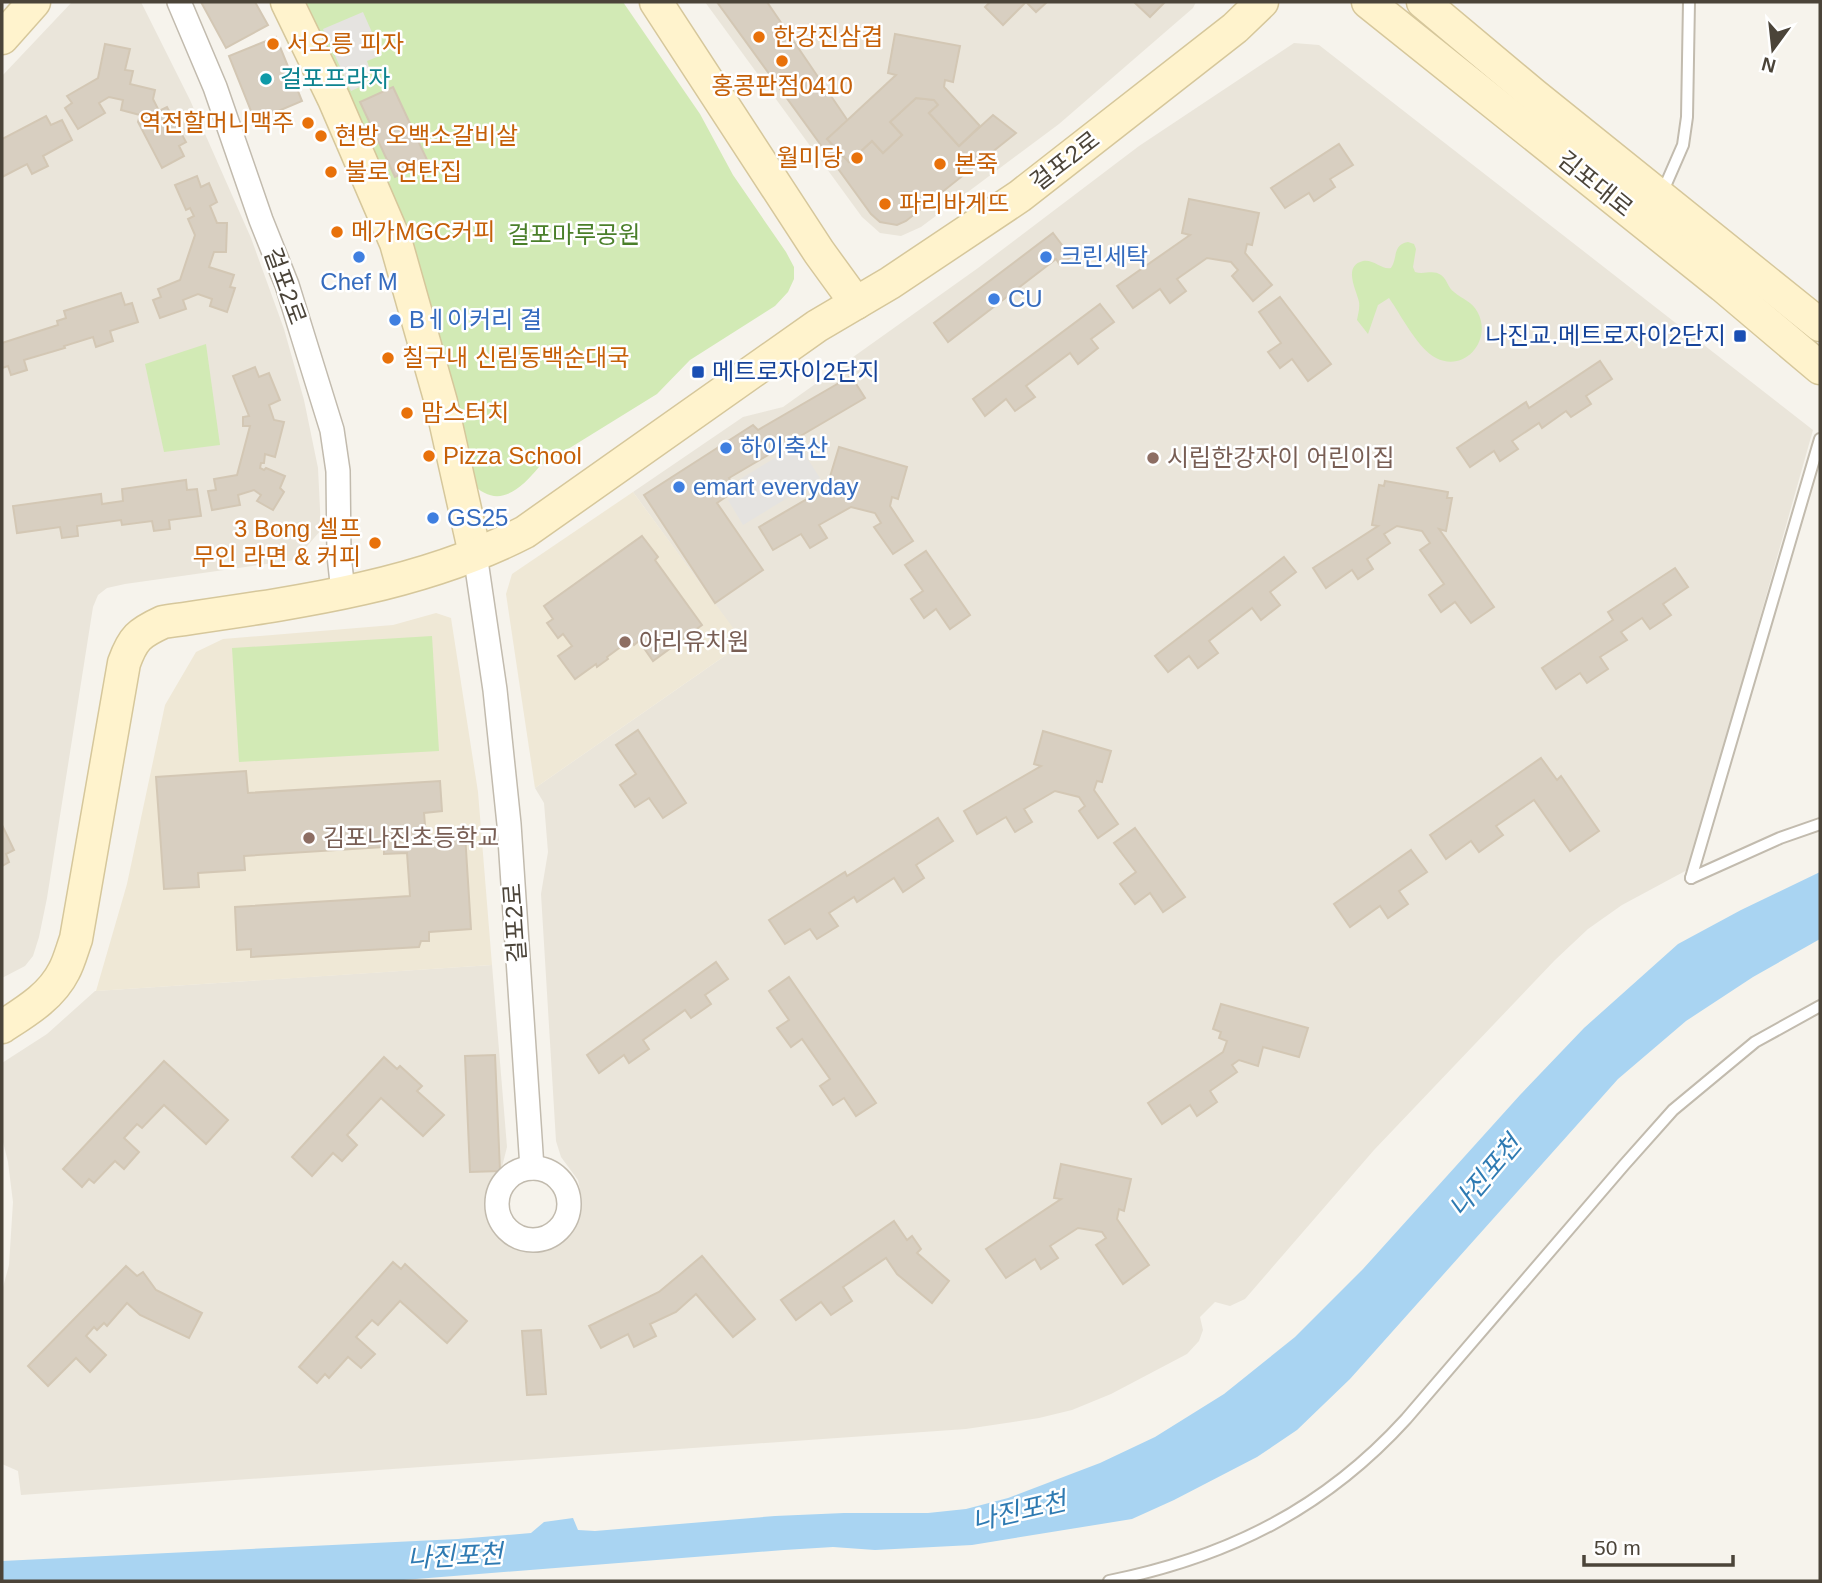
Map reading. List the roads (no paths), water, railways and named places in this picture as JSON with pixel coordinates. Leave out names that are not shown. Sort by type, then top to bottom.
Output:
[{"type":"street","points":[[2,38],[34,2]]},
{"type":"street","name":"걸포2로","points":[[179,2],[215,87],[261,220],[287,285],[332,429],[338,471],[342,586],[474,549],[517,523],[664,422],[807,314],[851,296],[1020,196],[1235,28],[1262,2]]},
{"type":"street","name":"걸포2로","points":[[287,2],[334,99],[396,243],[441,402],[474,549],[495,690],[509,824],[532,1168]]},
{"type":"street","points":[[656,2],[819,252],[851,296]]},
{"type":"street","name":"걸포2로","points":[[851,296],[880,272],[1018,184],[1248,2]]},
{"type":"street","name":"김포대로","points":[[1368,2],[1723,286],[1820,368]]},
{"type":"street","name":"김포대로","points":[[1423,2],[1820,326]]},
{"type":"street","points":[[2,1009],[29,992],[46,975],[56,953],[66,915],[114,644],[126,625],[142,615],[342,586]]},
{"type":"street","points":[[2,1027],[31,1009],[52,989],[64,971],[76,939],[117,700],[124,663],[131,644],[144,631],[163,622],[342,586]]},
{"type":"lane","name":"김포대로","points":[[1666,184],[1683,145],[1687,117],[1689,2]]},
{"type":"lane","points":[[1820,439],[1691,878],[1780,838],[1820,824]]},
{"type":"lane","points":[[1109,1581],[1190,1561],[1232,1544],[1300,1510],[1340,1483],[1383,1445],[1673,1110],[1755,1042],[1820,1006]]},
{"type":"water","name":"나진포천","points":[[1820,872],[1820,939],[1753,977],[1686,1021],[1618,1079],[1350,1379],[1297,1430],[1257,1457],[1132,1519],[972,1545],[875,1550],[833,1547],[784,1550],[391,1581],[2,1581],[2,1561],[458,1539],[531,1533],[544,1522],[573,1518],[578,1530],[595,1531],[775,1516],[928,1513],[966,1509],[1008,1498],[1100,1463],[1155,1437],[1224,1394],[1295,1337],[1363,1269],[1584,1028],[1678,944]]},
{"type":"place","name":"한강진삼겹","points":[[759,37]]},
{"type":"place","name":"서오릉 피자","points":[[273,44]]},
{"type":"place","name":"홍콩판점0410","points":[[782,61]]},
{"type":"place","name":"걸포프라자","points":[[266,79]]},
{"type":"place","name":"역전할머니맥주","points":[[308,123]]},
{"type":"place","name":"현방 오백소갈비살","points":[[321,136]]},
{"type":"place","name":"월미당","points":[[857,158]]},
{"type":"place","name":"본죽","points":[[940,164]]},
{"type":"place","name":"불로 연탄집","points":[[331,172]]},
{"type":"place","name":"파리바게뜨","points":[[885,204]]},
{"type":"place","name":"메가MGC커피","points":[[337,232]]},
{"type":"place","name":"Chef M","points":[[359,257]]},
{"type":"place","name":"크린세탁","points":[[1046,257]]},
{"type":"place","name":"CU","points":[[994,299]]},
{"type":"place","name":"Bㅔ이커리 결","points":[[395,320]]},
{"type":"place","name":"나진교.메트로자이2단지","points":[[1740,336]]},
{"type":"place","name":"칠구내 신림동백순대국","points":[[388,358]]},
{"type":"place","name":"메트로자이2단지","points":[[698,372]]},
{"type":"place","name":"맘스터치","points":[[407,413]]},
{"type":"place","name":"하이축산","points":[[726,448]]},
{"type":"place","name":"Pizza School","points":[[429,456]]},
{"type":"place","name":"시립한강자이 어린이집","points":[[1153,458]]},
{"type":"place","name":"emart everyday","points":[[679,487]]},
{"type":"place","name":"GS25","points":[[433,518]]},
{"type":"place","name":"3 Bong 셀프 무인 라면 & 커피","points":[[375,543]]},
{"type":"place","name":"아리유치원","points":[[625,642]]},
{"type":"place","name":"김포나진초등학교","points":[[309,838]]},
{"type":"park label","name":"걸포마루공원","points":[[574,235]]}]
